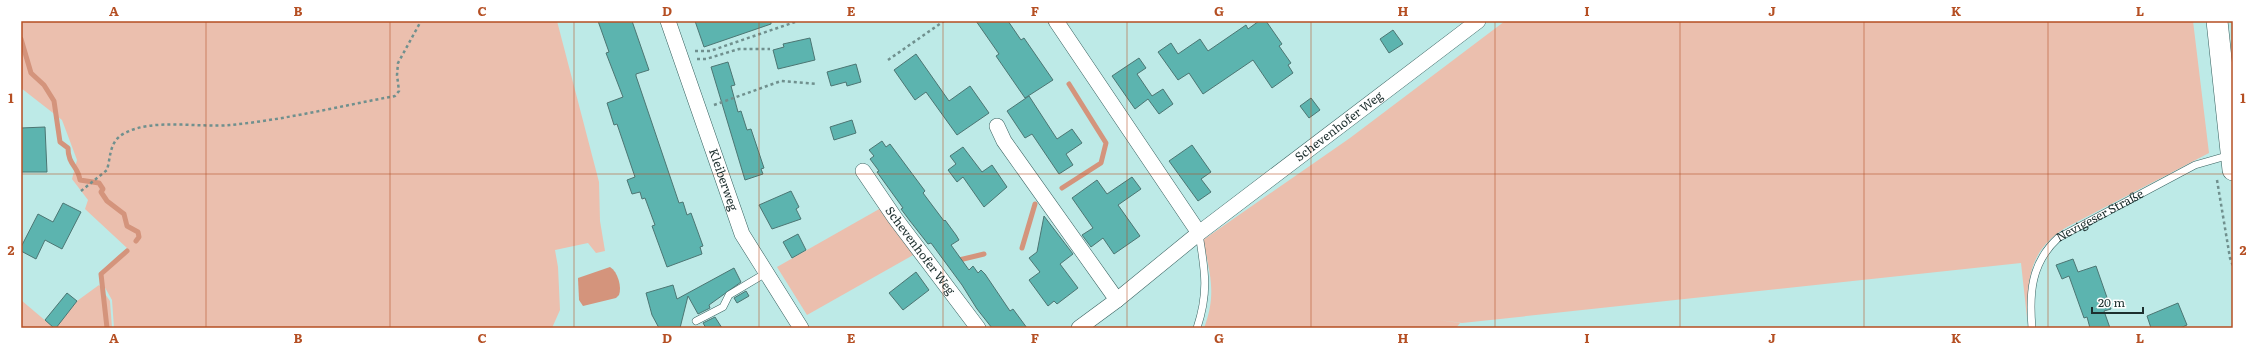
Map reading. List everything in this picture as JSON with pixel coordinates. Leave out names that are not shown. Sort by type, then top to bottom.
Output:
[{"type":"main road","name":"Nevigeser Straße","points":[[2217,21],[2226,51],[2232,162]]},
{"type":"street","name":"Kleiberweg","points":[[668,21],[742,234],[800,328]]},
{"type":"street","points":[[1056,21],[1199,232]]},
{"type":"street","name":"Schevenhofer Weg","points":[[1079,328],[1117,300],[1199,232],[1478,21]]},
{"type":"street","points":[[997,126],[1004,141],[1117,300]]},
{"type":"street","name":"Schevenhofer Weg","points":[[863,171],[899,224],[978,328]]},
{"type":"lane","name":"Nevigeser Straße","points":[[2032,328],[2031,295],[2036,269],[2045,252],[2058,238],[2195,164],[2232,162]]},
{"type":"lane","points":[[1197,328],[1204,307],[1206,280],[1199,232]]},
{"type":"lane","points":[[696,321],[723,306],[729,295],[766,273]]},
{"type":"path","points":[[81,191],[107,170],[111,148],[116,141],[125,133],[136,129],[154,125],[231,125],[395,96],[399,91],[397,75],[398,63],[421,21]]},
{"type":"path","points":[[888,60],[944,21]]},
{"type":"path","points":[[680,55],[710,51],[795,22]]},
{"type":"path","points":[[680,55],[706,59],[739,49],[770,49]]},
{"type":"path","points":[[699,111],[781,81],[817,84]]},
{"type":"shaded area","points":[[21,21],[557,21],[599,182],[600,221],[605,251],[596,253],[588,243],[555,250],[558,267],[560,310],[552,328],[114,328],[112,300],[99,277],[99,273],[127,248],[85,209],[88,200],[72,179],[77,160],[62,120],[21,88]]},
{"type":"shaded area","points":[[1505,21],[2193,21],[2209,153],[2067,227],[2054,236],[2038,255],[2033,266],[2028,290],[2027,318],[2021,263],[1462,323],[1439,320],[1460,323],[1456,328],[1204,328],[1210,305],[1211,284],[1203,240],[1350,138]]},
{"type":"shaded area","points":[[881,208],[915,254],[807,315],[777,267]]},
{"type":"shaded area","points":[[610,267],[613,269],[619,280],[619,295],[616,298],[583,306],[579,300],[578,278]]},
{"type":"shaded area","points":[[99,285],[110,301],[112,328],[56,328],[77,301]]},
{"type":"shaded area","points":[[21,300],[54,328],[21,328]]},
{"type":"building","points":[[598,21],[632,21],[649,70],[636,74],[636,76],[679,203],[683,202],[687,215],[691,213],[703,246],[700,247],[702,254],[667,267],[652,226],[655,225],[645,198],[642,199],[640,192],[632,194],[627,180],[635,177],[617,124],[614,125],[607,103],[623,97],[606,53],[609,52]]},
{"type":"building","points":[[695,21],[771,21],[771,24],[704,47]]},
{"type":"building","points":[[976,21],[1008,21],[1021,40],[1024,38],[1053,80],[1025,98],[996,56],[999,54]]},
{"type":"building","points":[[1259,21],[1266,21],[1282,44],[1279,46],[1291,63],[1288,65],[1293,73],[1272,88],[1253,60],[1203,94],[1189,73],[1178,80],[1158,52],[1171,43],[1178,54],[1200,39],[1208,51],[1246,25],[1248,29]]},
{"type":"building","points":[[1393,30],[1403,44],[1389,53],[1380,39]]},
{"type":"building","points":[[810,38],[815,60],[778,69],[773,50],[784,47],[783,44]]},
{"type":"building","points":[[916,54],[949,101],[970,86],[989,113],[957,135],[926,92],[915,100],[894,70]]},
{"type":"building","points":[[1139,58],[1146,68],[1137,74],[1152,96],[1163,89],[1173,104],[1159,114],[1148,99],[1135,109],[1112,76]]},
{"type":"building","points":[[728,62],[735,85],[731,86],[738,112],[741,111],[747,130],[751,129],[764,168],[761,169],[763,174],[745,180],[711,67]]},
{"type":"building","points":[[856,64],[861,82],[847,86],[846,82],[831,86],[827,72]]},
{"type":"building","points":[[1029,96],[1057,139],[1072,129],[1082,143],[1066,154],[1073,165],[1059,174],[1032,134],[1025,138],[1007,111]]},
{"type":"building","points":[[1311,98],[1320,110],[1309,118],[1300,106]]},
{"type":"building","points":[[852,120],[856,133],[834,140],[830,127]]},
{"type":"building","points":[[45,127],[47,172],[21,172],[21,128]]},
{"type":"building","points":[[882,141],[886,147],[890,144],[925,191],[923,193],[956,235],[959,240],[951,245],[969,270],[973,266],[978,273],[981,270],[985,274],[1010,311],[1013,309],[1027,328],[992,328],[977,309],[962,285],[931,243],[928,244],[901,209],[903,208],[877,172],[879,171],[870,159],[874,156],[869,150]]},
{"type":"building","points":[[1192,145],[1211,172],[1201,179],[1211,192],[1198,201],[1169,161]]},
{"type":"building","points":[[963,147],[982,172],[992,165],[1007,187],[984,207],[963,177],[957,182],[948,170],[956,164],[950,156]]},
{"type":"building","points":[[1132,177],[1141,189],[1118,205],[1140,236],[1114,254],[1103,238],[1091,247],[1082,235],[1093,228],[1072,198],[1097,180],[1107,194]]},
{"type":"building","points":[[791,191],[799,207],[796,209],[801,219],[772,229],[759,205]]},
{"type":"building","points":[[63,203],[81,212],[62,249],[45,240],[36,259],[21,251],[21,247],[38,214],[53,222]]},
{"type":"building","points":[[1044,216],[1073,254],[1060,264],[1078,288],[1057,304],[1054,301],[1048,306],[1029,280],[1040,272],[1029,258],[1037,252]]},
{"type":"building","points":[[798,234],[806,250],[792,258],[783,242]]},
{"type":"building","points":[[2073,259],[2078,272],[2096,266],[2111,309],[2104,311],[2110,328],[2090,328],[2087,317],[2084,318],[2069,276],[2062,279],[2056,265]]},
{"type":"building","points":[[734,268],[741,282],[709,305],[710,308],[698,314],[688,296],[680,328],[659,328],[652,315],[646,293],[673,285],[677,299]]},
{"type":"building","points":[[916,272],[929,290],[903,310],[889,293]]},
{"type":"building","points":[[746,291],[749,296],[737,303],[734,298]]},
{"type":"building","points":[[67,293],[77,301],[56,328],[54,328],[45,320]]},
{"type":"building","points":[[2178,303],[2187,325],[2180,328],[2151,328],[2147,316]]},
{"type":"building","points":[[715,317],[722,328],[706,328],[703,323]]},
{"type":"waterway","points":[[21,39],[31,73],[44,85],[54,101],[60,142],[68,148],[68,154],[80,180],[99,183],[103,189],[101,192],[107,201],[124,214],[127,226],[138,232],[139,237],[136,241]]},
{"type":"waterway","points":[[1062,188],[1101,163],[1106,143],[1069,84]]},
{"type":"waterway","points":[[1022,248],[1035,204]]},
{"type":"waterway","points":[[107,328],[101,274],[127,251]]},
{"type":"waterway","points":[[959,263],[959,260],[984,254]]}]
